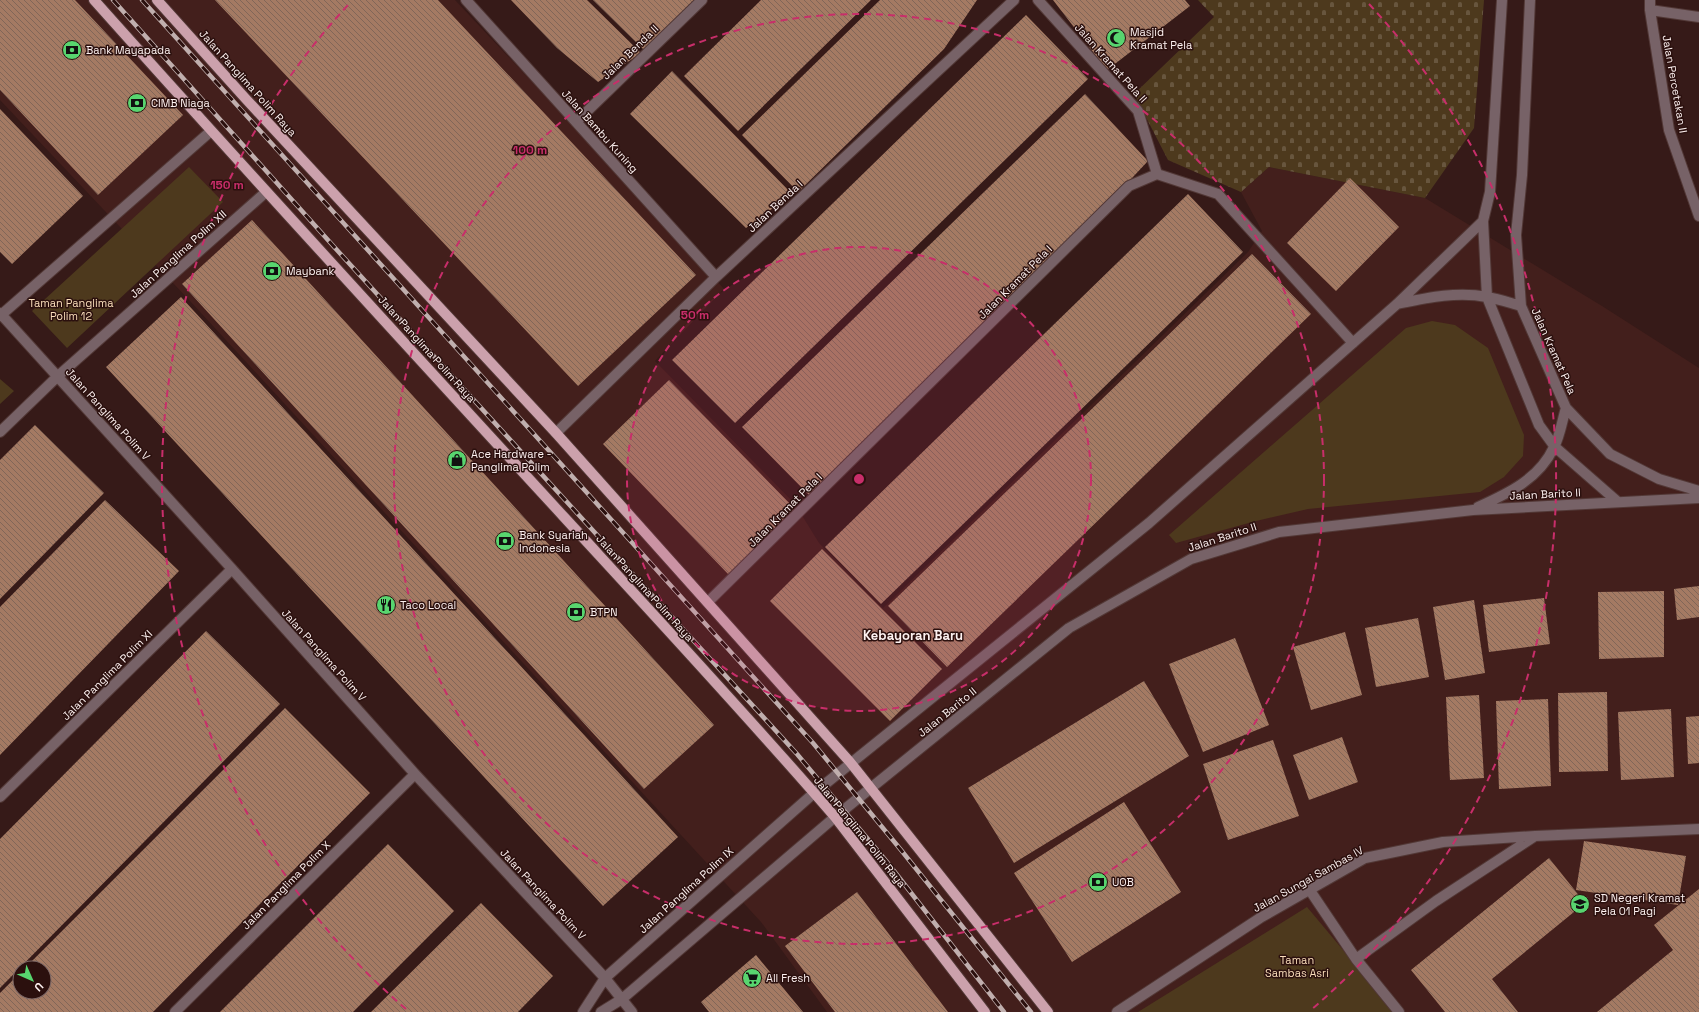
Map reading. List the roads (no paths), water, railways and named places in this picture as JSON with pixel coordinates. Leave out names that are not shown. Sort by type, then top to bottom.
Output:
[{"type":"main road","name":"Jalan Panglima Polim Raya","points":[[94,0],[266,192],[814,792],[835,817],[985,1012]]},
{"type":"main road","name":"Jalan Panglima Polim Raya","points":[[157,0],[244,98],[556,433],[850,762],[1048,1012]]},
{"type":"street","name":"Jalan Bambu Kuning","points":[[466,0],[716,277]]},
{"type":"street","name":"Jalan Benda II","points":[[576,122],[702,0]]},
{"type":"street","name":"Jalan Benda I","points":[[556,433],[716,277],[1014,0]]},
{"type":"street","name":"Jalan Kramat Pela II","points":[[1038,0],[1138,111],[1157,174]]},
{"type":"street","points":[[1502,0],[1490,192],[1483,221],[1487,297],[1539,425],[1555,447],[1618,502]]},
{"type":"street","name":"Jalan Kramat Pela","points":[[1530,0],[1522,175],[1516,234],[1521,306],[1566,408],[1610,454],[1659,479],[1699,491]]},
{"type":"street","points":[[1650,5],[1699,17]]},
{"type":"street","name":"Jalan Percetakan II","points":[[1650,5],[1669,130],[1699,216]]},
{"type":"street","points":[[0,315],[211,131]]},
{"type":"street","points":[[1157,174],[1218,194],[1353,343]]},
{"type":"street","name":"Jalan Kramat Pela I","points":[[708,602],[1129,186],[1157,174]]},
{"type":"street","name":"Jalan Panglima Polim XII","points":[[0,432],[58,376],[266,192]]},
{"type":"street","name":"Jalan Barito II","points":[[814,792],[1149,523],[1397,304],[1483,221]]},
{"type":"street","points":[[1397,304],[1437,296],[1462,295],[1487,297],[1521,306]]},
{"type":"street","name":"Jalan Panglima Polim V","points":[[0,315],[58,376],[415,774],[605,978],[632,1012]]},
{"type":"street","points":[[1472,510],[1514,490],[1539,470],[1555,447],[1566,408]]},
{"type":"street","name":"Jalan Barito II","points":[[835,817],[1069,628],[1191,560],[1278,532],[1472,510],[1699,498]]},
{"type":"street","name":"Jalan Panglima Polim XI","points":[[0,797],[232,569]]},
{"type":"street","name":"Jalan Panglima Polim X","points":[[175,1012],[415,774]]},
{"type":"street","name":"Jalan Panglima Polim IX","points":[[583,1012],[605,978],[814,792]]},
{"type":"street","points":[[601,1012],[622,999],[835,817]]},
{"type":"street","name":"Jalan Sungai Sambas IV","points":[[1117,1012],[1200,957],[1309,889],[1364,858],[1443,842],[1535,836],[1699,829]]},
{"type":"street","points":[[1356,960],[1436,901],[1535,836]]},
{"type":"street","points":[[1309,889],[1356,960],[1400,1012]]},
{"type":"railway","points":[[113,0],[336,249],[797,754],[887,862],[1004,1012]]},
{"type":"railway","points":[[142,0],[813,743],[1031,1012]]},
{"type":"place","name":"Masjid Kramat Pela","points":[[1116,38]]},
{"type":"place","name":"Bank Mayapada","points":[[72,50]]},
{"type":"place","name":"CIMB Niaga","points":[[137,103]]},
{"type":"place","name":"Maybank","points":[[272,271]]},
{"type":"place","name":"Ace Hardware - Panglima Polim","points":[[457,460]]},
{"type":"place","name":"Bank Syariah Indonesia","points":[[505,541]]},
{"type":"place","name":"Taco Local","points":[[386,605]]},
{"type":"place","name":"BTPN","points":[[576,612]]},
{"type":"place","name":"UOB","points":[[1098,882]]},
{"type":"place","name":"SD Negeri Kramat Pela 01 Pagi","points":[[1580,904]]},
{"type":"place","name":"All Fresh","points":[[752,978]]},
{"type":"district","name":"Kebayoran Baru","points":[[913,635]]},
{"type":"park label","name":"Taman Panglima Polim 12","points":[[71,309]]},
{"type":"park label","name":"Taman Sambas Asri","points":[[1297,966]]}]
